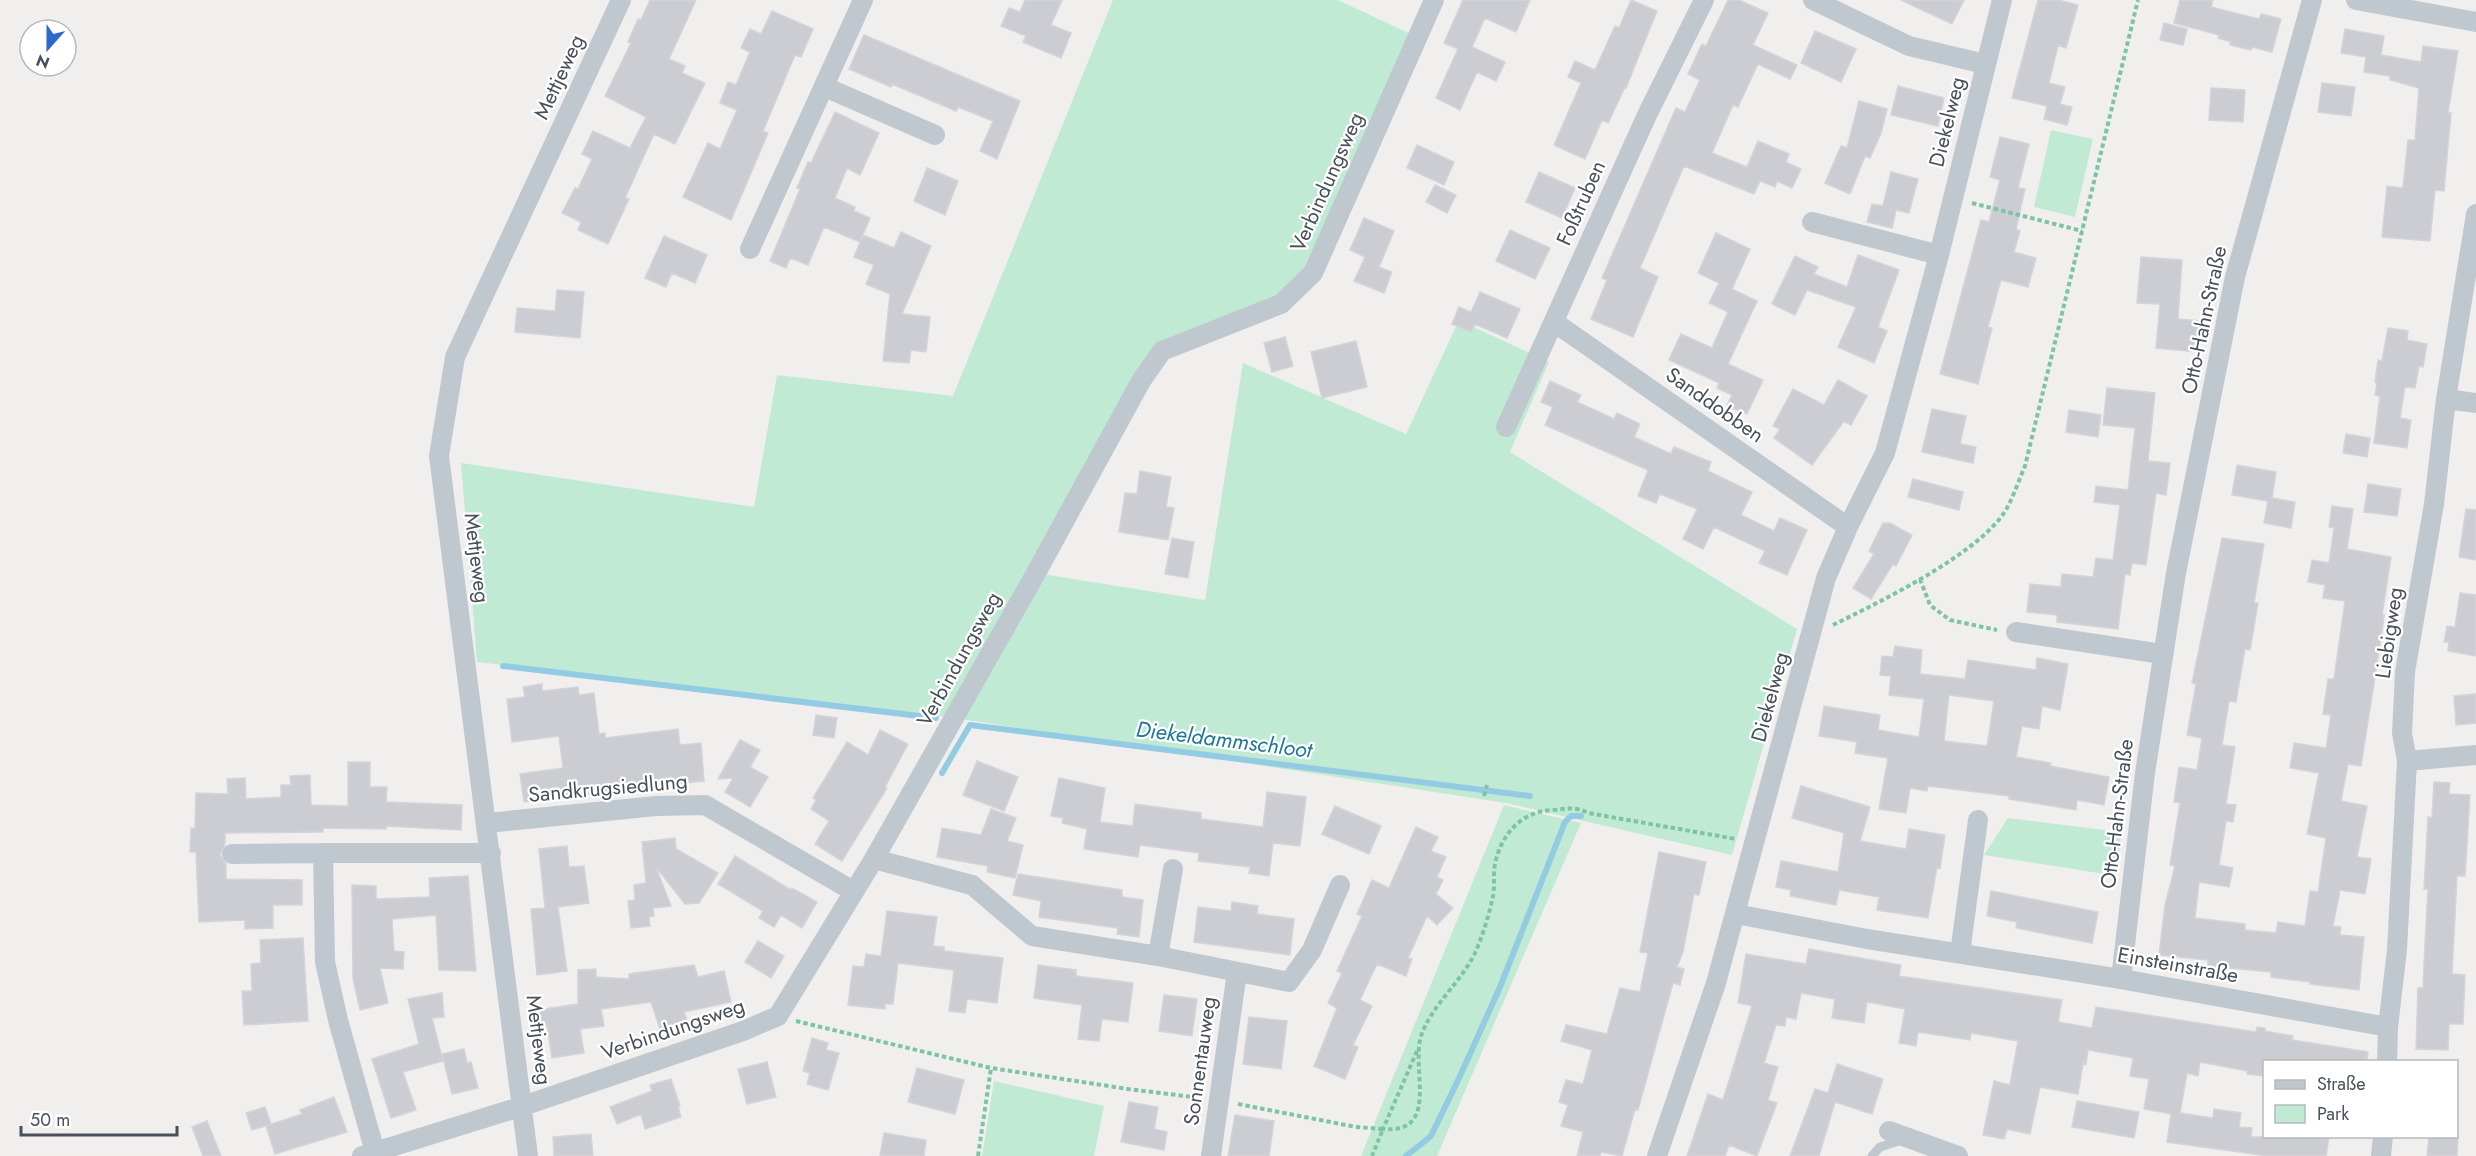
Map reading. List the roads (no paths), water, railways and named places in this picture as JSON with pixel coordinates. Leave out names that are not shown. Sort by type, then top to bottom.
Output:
[{"type":"street","name":"Mettjeweg","points":[[528,1156],[439,456],[455,357],[621,0]]},
{"type":"street","points":[[750,249],[825,87],[862,0]]},
{"type":"street","name":"Verbindungsweg","points":[[368,1154],[523,1106],[743,1031],[778,1016],[874,859],[1030,584],[1141,381],[1162,351],[1281,304],[1313,273],[1434,0]]},
{"type":"street","name":"Foßtruben","points":[[1506,427],[1647,115],[1704,0]]},
{"type":"street","points":[[1813,0],[1909,46],[1985,64]]},
{"type":"street","name":"Diekelweg","points":[[1657,1156],[1716,983],[1826,578],[1848,527],[1886,453],[1939,255],[2002,0]]},
{"type":"street","name":"Otto-Hahn-Straße","points":[[2121,979],[2145,773],[2176,573],[2235,277],[2312,0]]},
{"type":"street","points":[[2356,0],[2476,22]]},
{"type":"street","points":[[825,87],[935,135]]},
{"type":"street","name":"Liebigweg","points":[[2387,1060],[2388,1027],[2397,950],[2407,761],[2402,733],[2405,672],[2434,504],[2446,399],[2476,214]]},
{"type":"street","points":[[1812,222],[1939,255]]},
{"type":"street","name":"Sanddobben","points":[[1554,322],[1848,527]]},
{"type":"street","points":[[2446,399],[2476,403]]},
{"type":"street","points":[[2016,633],[2162,654]]},
{"type":"street","points":[[2407,761],[2476,755]]},
{"type":"street","name":"Sandkrugsiedlung","points":[[487,823],[656,806],[705,805],[853,891]]},
{"type":"street","points":[[1960,953],[1978,820]]},
{"type":"street","points":[[322,853],[325,962],[368,1154]]},
{"type":"street","points":[[232,854],[491,853]]},
{"type":"street","name":"Sonnentauweg","points":[[874,859],[972,885],[1032,936],[1158,956],[1289,982],[1312,950],[1340,885]]},
{"type":"street","points":[[1158,956],[1173,869]]},
{"type":"street","name":"Einsteinstraße","points":[[1736,914],[1867,939],[2121,979],[2388,1027]]},
{"type":"street","name":"Sonnentauweg","points":[[1211,1156],[1236,972]]},
{"type":"street","points":[[1888,1131],[1908,1140],[1959,1156]]},
{"type":"street","points":[[2381,1156],[2383,1138]]},
{"type":"lane","points":[[1872,1156],[1880,1147],[1893,1141],[1908,1140]]},
{"type":"waterway","points":[[503,666],[936,718]]},
{"type":"waterway","name":"Diekeldammschloot","points":[[942,773],[970,725],[1530,796]]},
{"type":"waterway","name":"Diekeldammschloot","points":[[1406,1156],[1431,1136],[1500,987],[1565,822],[1571,816],[1581,816]]}]
